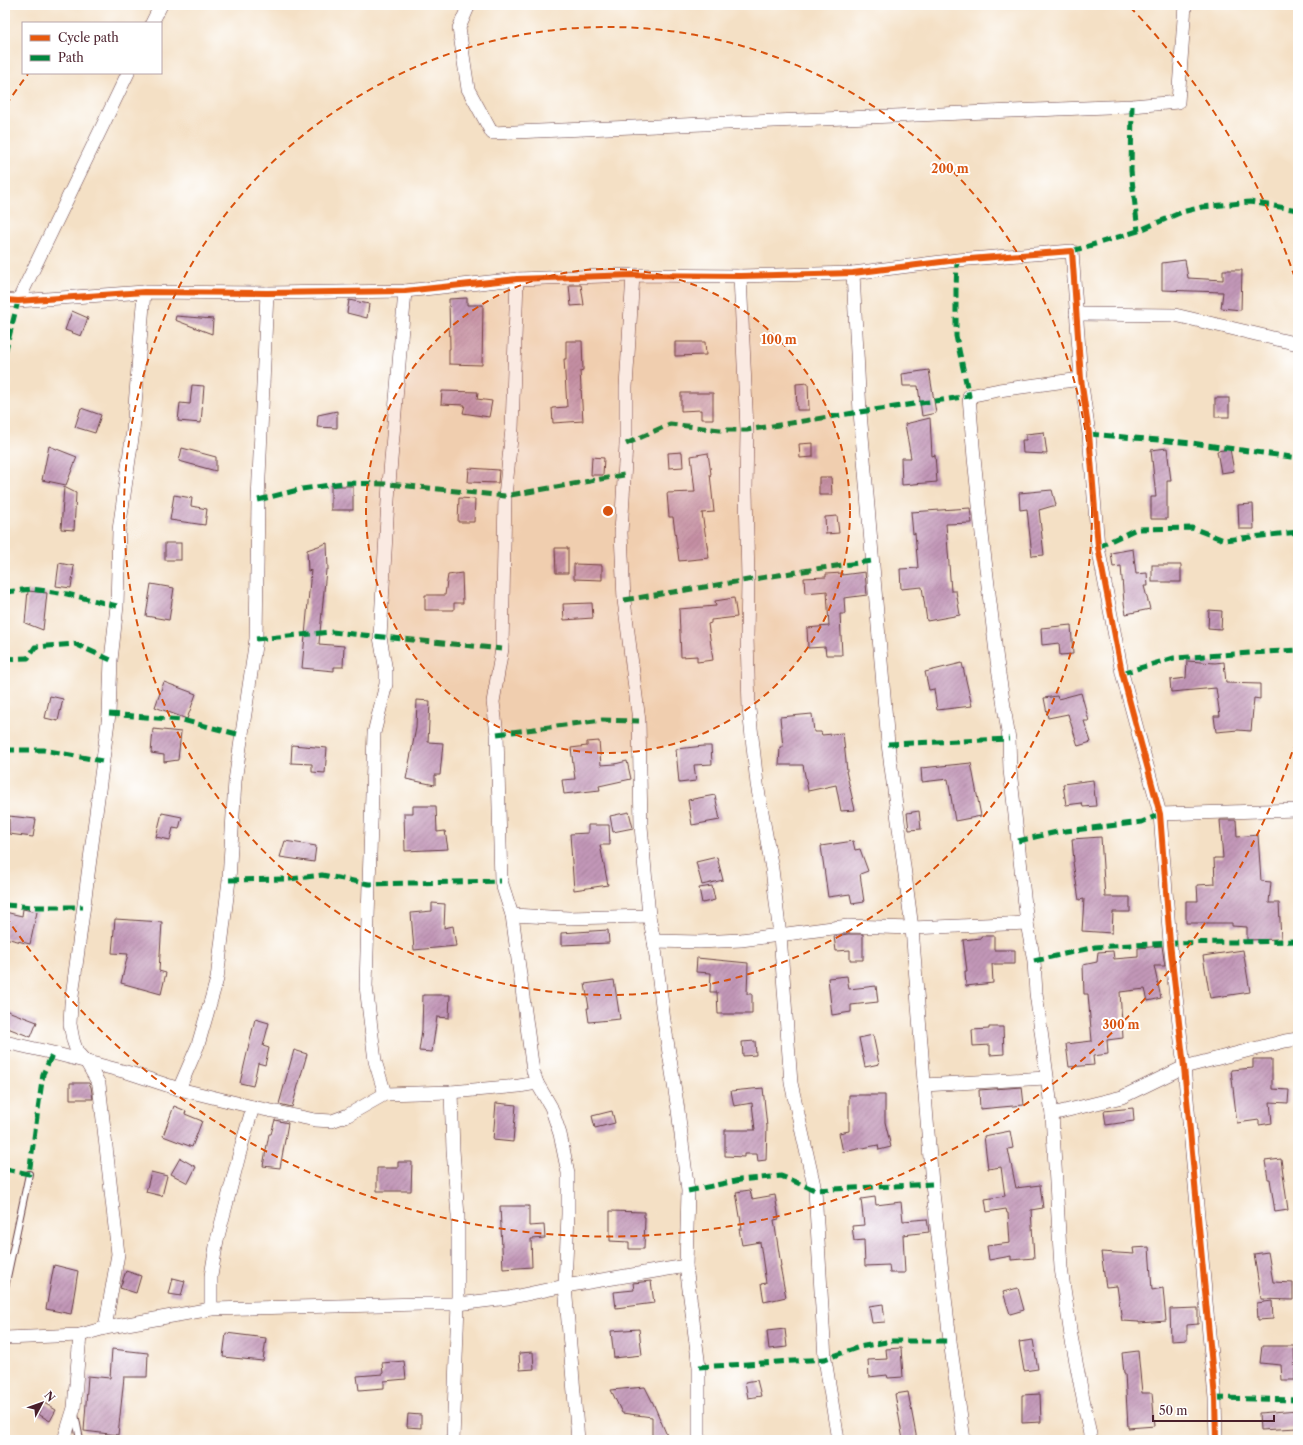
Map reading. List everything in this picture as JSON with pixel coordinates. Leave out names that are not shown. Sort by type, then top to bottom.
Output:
[{"type":"street","points":[[152,22],[161,5]]},
{"type":"street","points":[[469,5],[459,28],[468,89],[492,133],[1132,106],[1178,102],[1185,5]]},
{"type":"street","points":[[18,301],[128,74]]},
{"type":"street","points":[[5,300],[18,301],[144,292],[267,293],[405,291],[517,279],[633,275],[740,276],[853,273],[957,260],[1072,251],[1081,379],[1089,434],[1098,547],[1122,673],[1160,814],[1170,943],[1184,1067],[1215,1398],[1216,1440]]},
{"type":"street","points":[[853,273],[860,412],[888,744],[912,928],[933,1192],[950,1341],[964,1440]]},
{"type":"street","points":[[633,275],[626,387],[626,444],[621,533],[624,600],[639,721],[641,826],[649,916],[654,941],[664,1021],[678,1110],[688,1191],[686,1266],[699,1367],[699,1440]]},
{"type":"street","points":[[740,276],[747,430],[747,637],[749,709],[758,784],[772,870],[780,935],[792,1083],[815,1190],[825,1359],[838,1440]]},
{"type":"street","points":[[517,279],[512,429],[505,496],[502,649],[493,702],[497,734],[501,881],[512,915],[531,1060],[537,1083],[551,1107],[560,1134],[568,1173],[565,1286],[578,1440]]},
{"type":"street","points":[[385,1094],[376,1066],[366,986],[367,939],[374,733],[386,684],[386,671],[380,637],[389,484],[405,291]]},
{"type":"street","points":[[105,1328],[118,1254],[99,1084],[87,1063],[77,1052],[70,1024],[71,1004],[109,714],[111,660],[117,606],[119,530],[133,431],[144,292]]},
{"type":"street","points":[[179,1089],[198,1045],[217,980],[229,880],[235,781],[256,639],[258,500],[267,293]]},
{"type":"street","points":[[1076,314],[1175,315],[1298,344]]},
{"type":"street","points":[[1081,379],[999,390],[969,396],[983,543],[997,661],[1009,739],[1010,770],[1027,923],[1034,961],[1036,993],[1046,1078],[1052,1114],[1061,1268],[1071,1336],[1091,1440]]},
{"type":"street","points":[[1160,814],[1298,810]]},
{"type":"street","points":[[512,915],[569,918],[649,916]]},
{"type":"street","points":[[654,941],[699,942],[741,940],[848,926],[912,928],[1027,923]]},
{"type":"street","points":[[1052,1114],[1122,1097],[1184,1067],[1298,1039]]},
{"type":"street","points":[[5,1042],[130,1073],[179,1089],[253,1108],[315,1120],[332,1121],[348,1115],[385,1094],[451,1092],[520,1086],[537,1083]]},
{"type":"street","points":[[924,1085],[1046,1078]]},
{"type":"street","points":[[451,1092],[453,1150],[458,1216],[458,1304],[453,1440]]},
{"type":"street","points":[[211,1308],[211,1276],[217,1240],[253,1108]]},
{"type":"street","points":[[5,1338],[80,1335],[105,1328],[211,1308],[458,1304],[508,1298],[565,1286],[686,1266]]},
{"type":"street","points":[[64,1440],[74,1408],[80,1335]]},
{"type":"lane","points":[[5,1287],[29,1174]]},
{"type":"lane","points":[[74,1408],[80,1440]]},
{"type":"building","points":[[1185,260],[1188,278],[1223,280],[1223,270],[1242,270],[1241,310],[1221,308],[1223,292],[1162,290],[1162,263]]},
{"type":"building","points":[[569,285],[581,285],[584,305],[571,306]]},
{"type":"building","points":[[467,298],[467,305],[483,305],[482,365],[449,364],[449,299]]},
{"type":"building","points":[[349,300],[369,304],[367,318],[347,313]]},
{"type":"building","points":[[72,311],[88,318],[81,336],[65,330]]},
{"type":"building","points":[[176,316],[213,319],[212,334],[175,320]]},
{"type":"building","points":[[566,341],[582,341],[583,370],[580,371],[583,421],[553,423],[552,408],[567,407],[564,359],[566,359]]},
{"type":"building","points":[[675,342],[705,342],[706,355],[675,356]]},
{"type":"building","points":[[929,370],[936,413],[922,416],[918,386],[903,386],[902,374]]},
{"type":"building","points":[[808,383],[809,410],[797,410],[796,384]]},
{"type":"building","points":[[192,385],[204,386],[201,423],[178,421],[180,403],[190,404]]},
{"type":"building","points":[[442,391],[478,392],[477,399],[492,401],[489,417],[463,413],[465,405],[441,404]]},
{"type":"building","points":[[681,393],[713,393],[713,419],[701,419],[701,410],[681,411]]},
{"type":"building","points":[[1215,398],[1229,398],[1229,417],[1215,417]]},
{"type":"building","points":[[81,408],[101,415],[95,433],[75,427]]},
{"type":"building","points":[[337,411],[337,428],[317,427],[318,415]]},
{"type":"building","points":[[930,418],[932,456],[935,455],[937,482],[902,485],[901,458],[911,458],[905,424]]},
{"type":"building","points":[[1044,432],[1047,454],[1023,453],[1022,440],[1026,440],[1026,434]]},
{"type":"building","points":[[813,443],[813,457],[800,458],[799,444]]},
{"type":"building","points":[[49,446],[77,457],[66,485],[42,480]]},
{"type":"building","points":[[182,448],[216,457],[216,471],[179,461]]},
{"type":"building","points":[[1167,448],[1171,481],[1167,481],[1167,519],[1151,519],[1151,497],[1156,497],[1151,450]]},
{"type":"building","points":[[1230,449],[1234,471],[1221,473],[1217,451]]},
{"type":"building","points":[[682,452],[683,467],[669,468],[668,453]]},
{"type":"building","points":[[708,453],[714,512],[702,513],[709,558],[679,561],[673,517],[669,517],[667,493],[695,492],[691,456]]},
{"type":"building","points":[[592,457],[604,458],[603,475],[591,475]]},
{"type":"building","points":[[469,468],[499,470],[498,483],[468,482]]},
{"type":"building","points":[[819,477],[831,477],[832,495],[819,495]]},
{"type":"building","points":[[331,486],[353,486],[353,510],[331,510]]},
{"type":"building","points":[[64,487],[76,493],[74,530],[61,529]]},
{"type":"building","points":[[1052,490],[1056,505],[1039,510],[1044,555],[1032,556],[1027,509],[1020,510],[1019,493]]},
{"type":"building","points":[[174,495],[192,498],[191,506],[207,509],[205,525],[170,520]]},
{"type":"building","points":[[459,498],[475,499],[474,522],[458,522]]},
{"type":"building","points":[[1253,504],[1254,529],[1239,529],[1238,505]]},
{"type":"building","points":[[970,508],[972,523],[946,524],[951,591],[956,591],[960,615],[927,621],[922,587],[901,589],[900,569],[918,568],[915,533],[913,534],[911,512]]},
{"type":"building","points":[[837,516],[839,533],[826,534],[825,517]]},
{"type":"building","points":[[165,543],[181,543],[181,560],[165,560]]},
{"type":"building","points":[[327,543],[328,570],[326,570],[319,644],[344,646],[343,667],[334,667],[334,671],[302,668],[311,570],[308,571],[307,550]]},
{"type":"building","points":[[555,548],[568,548],[568,573],[556,573]]},
{"type":"building","points":[[1133,549],[1136,574],[1147,573],[1148,586],[1144,586],[1150,609],[1126,614],[1121,566],[1113,567],[1111,553]]},
{"type":"building","points":[[59,563],[74,566],[71,588],[56,586]]},
{"type":"building","points":[[574,564],[602,565],[602,580],[574,579]]},
{"type":"building","points":[[1152,565],[1181,565],[1181,582],[1152,582]]},
{"type":"building","points":[[865,572],[867,595],[844,598],[845,614],[840,614],[842,655],[826,655],[825,647],[808,648],[807,628],[829,626],[827,591],[805,593],[804,578],[826,577],[826,574],[842,573],[842,575]]},
{"type":"building","points":[[462,573],[463,603],[454,603],[454,610],[425,610],[425,595],[445,595],[448,575]]},
{"type":"building","points":[[151,584],[174,588],[169,620],[146,616]]},
{"type":"building","points":[[28,591],[47,593],[43,630],[25,623]]},
{"type":"building","points":[[734,598],[737,617],[711,620],[711,623],[708,624],[713,660],[697,662],[697,656],[681,657],[679,609],[716,606],[715,601]]},
{"type":"building","points":[[592,603],[593,618],[564,620],[563,604]]},
{"type":"building","points":[[1209,610],[1222,611],[1221,629],[1208,628]]},
{"type":"building","points":[[1071,625],[1073,654],[1060,655],[1059,643],[1042,645],[1041,628]]},
{"type":"building","points":[[1187,661],[1215,663],[1224,662],[1226,683],[1260,684],[1260,699],[1254,698],[1251,731],[1238,730],[1216,732],[1214,716],[1220,716],[1216,688],[1171,692],[1170,680],[1186,678]]},
{"type":"building","points":[[962,663],[972,706],[937,710],[934,689],[929,690],[925,672]]},
{"type":"building","points":[[164,682],[196,694],[187,719],[155,707]]},
{"type":"building","points":[[1081,693],[1089,721],[1084,721],[1091,742],[1078,746],[1068,714],[1048,718],[1044,698],[1057,696],[1058,699]]},
{"type":"building","points":[[50,696],[63,699],[58,721],[45,718]]},
{"type":"building","points":[[417,700],[430,701],[428,742],[443,743],[440,775],[435,775],[435,785],[406,779],[416,728]]},
{"type":"building","points":[[812,714],[814,732],[821,732],[822,735],[843,733],[846,771],[855,810],[841,811],[836,785],[808,791],[803,765],[779,765],[780,747],[783,747],[780,717]]},
{"type":"building","points":[[153,729],[181,732],[178,760],[164,762],[164,755],[151,753]]},
{"type":"building","points":[[599,741],[601,765],[627,761],[631,779],[599,786],[600,790],[564,794],[562,780],[575,779],[571,748],[587,746],[587,742]]},
{"type":"building","points":[[292,745],[327,748],[325,773],[312,772],[312,764],[291,763]]},
{"type":"building","points":[[711,746],[712,764],[694,765],[696,781],[679,783],[676,749]]},
{"type":"building","points":[[971,763],[981,816],[955,821],[948,779],[922,782],[921,768]]},
{"type":"building","points":[[1093,780],[1096,806],[1083,807],[1082,803],[1066,805],[1063,784]]},
{"type":"building","points":[[715,795],[720,820],[692,825],[688,800]]},
{"type":"building","points":[[413,806],[436,806],[437,832],[445,831],[448,849],[405,851],[404,813],[413,813]]},
{"type":"building","points":[[919,811],[921,829],[909,830],[907,813]]},
{"type":"building","points":[[629,812],[633,828],[613,832],[610,816]]},
{"type":"building","points":[[162,813],[182,817],[179,829],[173,828],[170,840],[156,837]]},
{"type":"building","points":[[9,816],[36,819],[33,837],[9,834]]},
{"type":"building","points":[[1220,820],[1236,820],[1237,837],[1258,835],[1261,881],[1271,882],[1269,903],[1279,903],[1281,939],[1247,940],[1247,927],[1232,926],[1232,923],[1186,923],[1186,901],[1198,901],[1197,885],[1215,884],[1214,858],[1223,858]]},
{"type":"building","points":[[588,825],[609,825],[610,845],[600,845],[608,885],[574,890],[570,834],[588,833]]},
{"type":"building","points":[[1101,837],[1105,897],[1130,897],[1130,912],[1113,912],[1112,933],[1082,931],[1084,899],[1079,900],[1073,862],[1072,839]]},
{"type":"building","points":[[285,841],[316,846],[314,862],[280,857]]},
{"type":"building","points":[[853,841],[855,850],[860,849],[868,871],[860,874],[864,902],[852,904],[850,894],[828,897],[821,846]]},
{"type":"building","points":[[717,857],[723,880],[702,885],[696,862]]},
{"type":"building","points":[[712,886],[715,900],[702,903],[699,888]]},
{"type":"building","points":[[432,903],[445,904],[444,928],[453,926],[456,946],[414,950],[411,913],[432,911]]},
{"type":"building","points":[[23,909],[37,912],[30,944],[5,938],[5,912],[22,916]]},
{"type":"building","points":[[115,919],[162,922],[159,971],[166,973],[161,994],[121,983],[128,954],[112,953]]},
{"type":"building","points":[[608,930],[609,943],[561,945],[561,933]]},
{"type":"building","points":[[863,934],[863,960],[850,960],[850,950],[836,951],[834,936]]},
{"type":"building","points":[[981,936],[994,936],[994,950],[1015,950],[1015,964],[992,964],[993,983],[966,986],[965,971],[967,971],[963,940],[981,938]]},
{"type":"building","points":[[1162,946],[1165,966],[1154,966],[1161,998],[1148,1001],[1145,989],[1120,992],[1123,1038],[1107,1040],[1108,1054],[1093,1056],[1094,1065],[1069,1067],[1066,1044],[1092,1041],[1088,994],[1084,994],[1083,965],[1097,962],[1098,952],[1113,951],[1114,959],[1138,957],[1138,948]]},
{"type":"building","points":[[1243,950],[1250,992],[1210,998],[1203,956]]},
{"type":"building","points":[[697,958],[748,963],[747,994],[752,994],[752,1014],[718,1014],[717,992],[710,992],[711,973],[696,972]]},
{"type":"building","points":[[847,976],[849,989],[876,986],[878,1002],[851,1005],[851,1012],[832,1015],[828,978]]},
{"type":"building","points":[[614,980],[620,1019],[589,1022],[587,1008],[589,1008],[585,984]]},
{"type":"building","points":[[423,995],[450,995],[449,1018],[437,1017],[432,1052],[419,1051],[422,1030]]},
{"type":"building","points":[[5,1010],[37,1022],[31,1037],[5,1027]]},
{"type":"building","points":[[255,1019],[269,1023],[263,1046],[269,1048],[265,1065],[258,1063],[253,1086],[240,1083]]},
{"type":"building","points":[[989,1027],[1003,1027],[1004,1054],[990,1055],[990,1045],[973,1046],[972,1030],[989,1029]]},
{"type":"building","points":[[873,1035],[879,1064],[865,1067],[859,1038]]},
{"type":"building","points":[[755,1041],[756,1055],[743,1056],[742,1042]]},
{"type":"building","points":[[294,1050],[307,1054],[292,1107],[279,1104]]},
{"type":"building","points":[[1253,1059],[1272,1059],[1272,1089],[1289,1090],[1288,1103],[1270,1102],[1272,1123],[1259,1125],[1259,1120],[1237,1123],[1231,1070],[1253,1068]]},
{"type":"building","points":[[70,1083],[89,1083],[93,1099],[70,1099]]},
{"type":"building","points":[[1022,1087],[1024,1105],[980,1109],[979,1090]]},
{"type":"building","points":[[763,1088],[767,1127],[766,1160],[758,1161],[757,1154],[744,1154],[744,1157],[725,1156],[725,1130],[755,1130],[752,1103],[734,1106],[731,1091]]},
{"type":"building","points":[[849,1095],[885,1095],[885,1122],[891,1147],[879,1150],[878,1145],[843,1152],[839,1133],[849,1131]]},
{"type":"building","points":[[496,1103],[516,1105],[513,1142],[493,1140]]},
{"type":"building","points":[[174,1106],[186,1111],[185,1114],[202,1121],[192,1147],[163,1136]]},
{"type":"building","points":[[1133,1108],[1134,1121],[1106,1125],[1104,1111]]},
{"type":"building","points":[[612,1111],[615,1123],[595,1128],[592,1116]]},
{"type":"building","points":[[275,1120],[288,1123],[280,1168],[263,1166],[269,1134],[271,1134]]},
{"type":"building","points":[[1010,1131],[1013,1148],[1008,1149],[1016,1188],[1040,1185],[1043,1208],[1031,1210],[1034,1258],[1011,1260],[1011,1256],[989,1260],[987,1246],[1010,1243],[1008,1213],[1006,1209],[987,1212],[985,1199],[1005,1196],[1001,1167],[988,1169],[984,1136]]},
{"type":"building","points":[[180,1158],[196,1167],[188,1183],[171,1174]]},
{"type":"building","points":[[1281,1159],[1288,1210],[1275,1212],[1270,1179],[1268,1179],[1265,1161]]},
{"type":"building","points":[[398,1162],[412,1162],[411,1191],[377,1191],[377,1168],[398,1168]]},
{"type":"building","points":[[151,1172],[167,1176],[162,1196],[146,1192]]},
{"type":"building","points":[[750,1190],[752,1199],[775,1195],[779,1219],[774,1220],[786,1297],[764,1302],[761,1284],[766,1283],[760,1242],[742,1245],[739,1229],[742,1229],[736,1192]]},
{"type":"building","points":[[875,1197],[876,1205],[901,1202],[903,1221],[927,1219],[929,1232],[903,1235],[905,1273],[890,1273],[889,1265],[865,1266],[864,1240],[854,1241],[852,1226],[864,1225],[861,1199]]},
{"type":"building","points":[[500,1206],[529,1206],[529,1226],[544,1225],[545,1238],[531,1239],[532,1267],[503,1269]]},
{"type":"building","points":[[610,1211],[644,1212],[644,1249],[629,1249],[629,1242],[610,1241]]},
{"type":"building","points":[[1149,1247],[1152,1290],[1163,1288],[1166,1321],[1139,1323],[1122,1321],[1117,1286],[1106,1287],[1101,1252],[1134,1254],[1133,1248]]},
{"type":"building","points":[[1268,1252],[1273,1282],[1293,1283],[1293,1300],[1261,1299],[1254,1254]]},
{"type":"building","points":[[54,1265],[78,1271],[71,1314],[46,1309]]},
{"type":"building","points":[[126,1271],[141,1276],[136,1293],[120,1288]]},
{"type":"building","points":[[173,1278],[185,1281],[181,1296],[169,1294]]},
{"type":"building","points":[[651,1281],[654,1303],[616,1308],[614,1292],[634,1290],[633,1283]]},
{"type":"building","points":[[1018,1288],[1024,1310],[1010,1314],[1003,1292]]},
{"type":"building","points":[[1272,1301],[1273,1319],[1258,1320],[1257,1303]]},
{"type":"building","points":[[883,1304],[885,1322],[872,1323],[869,1306]]},
{"type":"building","points":[[1198,1308],[1198,1324],[1187,1325],[1187,1340],[1171,1341],[1170,1309]]},
{"type":"building","points":[[639,1329],[642,1355],[614,1358],[611,1331]]},
{"type":"building","points":[[785,1329],[787,1347],[769,1349],[767,1331]]},
{"type":"building","points":[[226,1333],[266,1338],[263,1361],[223,1357]]},
{"type":"building","points":[[1033,1340],[1038,1369],[1024,1371],[1019,1342]]},
{"type":"building","points":[[1262,1346],[1294,1346],[1295,1380],[1282,1380],[1281,1365],[1260,1363]]},
{"type":"building","points":[[901,1348],[903,1377],[888,1378],[887,1375],[869,1377],[868,1360],[887,1359],[886,1349]]},
{"type":"building","points":[[112,1349],[148,1353],[147,1377],[124,1377],[118,1435],[84,1431],[88,1376],[110,1378]]},
{"type":"building","points":[[1138,1351],[1142,1393],[1152,1393],[1155,1426],[1128,1428],[1125,1373],[1122,1353]]},
{"type":"building","points":[[533,1352],[534,1369],[520,1370],[519,1353]]},
{"type":"building","points":[[404,1361],[406,1379],[384,1381],[384,1388],[359,1390],[357,1376],[383,1374],[382,1363]]},
{"type":"building","points":[[757,1380],[761,1396],[748,1398],[745,1382]]},
{"type":"building","points":[[645,1387],[669,1440],[652,1440],[652,1417],[622,1413],[611,1390]]},
{"type":"building","points":[[908,1392],[917,1440],[903,1440],[895,1394]]},
{"type":"building","points":[[1040,1394],[1041,1422],[1022,1423],[1022,1395]]},
{"type":"building","points":[[44,1403],[56,1410],[50,1421],[38,1414]]},
{"type":"building","points":[[1298,1410],[1298,1428],[1260,1430],[1259,1413]]},
{"type":"building","points":[[408,1414],[421,1415],[421,1428],[407,1427]]},
{"type":"marked path","points":[[1132,106],[1131,171],[1138,231]]},
{"type":"marked path","points":[[1072,251],[1138,231],[1182,212],[1202,207],[1250,202],[1298,210]]},
{"type":"marked path","points":[[626,444],[670,424],[720,430],[747,430],[969,396],[956,336],[957,260]]},
{"type":"marked path","points":[[5,353],[18,301]]},
{"type":"marked path","points":[[1089,434],[1192,443],[1298,458]]},
{"type":"marked path","points":[[258,500],[302,489],[343,483],[389,484],[505,496],[624,475]]},
{"type":"marked path","points":[[1098,547],[1136,529],[1192,528],[1224,540],[1298,532]]},
{"type":"marked path","points":[[624,600],[872,561]]},
{"type":"marked path","points":[[5,592],[32,589],[67,594],[117,606]]},
{"type":"marked path","points":[[256,639],[332,632],[502,649]]},
{"type":"marked path","points":[[5,659],[28,658],[35,647],[75,644],[111,660]]},
{"type":"marked path","points":[[1122,673],[1174,658],[1298,650]]},
{"type":"marked path","points":[[109,714],[182,720],[241,735]]},
{"type":"marked path","points":[[497,734],[602,720],[639,721]]},
{"type":"marked path","points":[[888,744],[1009,739]]},
{"type":"marked path","points":[[5,750],[44,750],[102,761]]},
{"type":"marked path","points":[[1018,841],[1057,832],[1142,822],[1160,814]]},
{"type":"marked path","points":[[229,880],[290,879],[322,875],[369,884],[501,881]]},
{"type":"marked path","points":[[5,905],[33,907],[83,907]]},
{"type":"marked path","points":[[1034,961],[1095,947],[1170,943],[1298,941]]},
{"type":"marked path","points":[[5,1169],[29,1174],[43,1074],[53,1053]]},
{"type":"marked path","points":[[688,1191],[740,1180],[781,1176],[815,1190],[932,1184]]},
{"type":"marked path","points":[[699,1367],[825,1359],[859,1347],[892,1341],[950,1341]]},
{"type":"marked path","points":[[1215,1398],[1298,1400]]},
{"type":"cycle path","points":[[5,300],[18,301],[144,292],[267,293],[405,291],[517,279],[633,275],[740,276],[853,273],[957,260],[1072,251],[1081,379],[1089,434],[1098,547],[1122,673],[1160,814],[1170,943],[1184,1067],[1215,1398],[1216,1440]]}]
